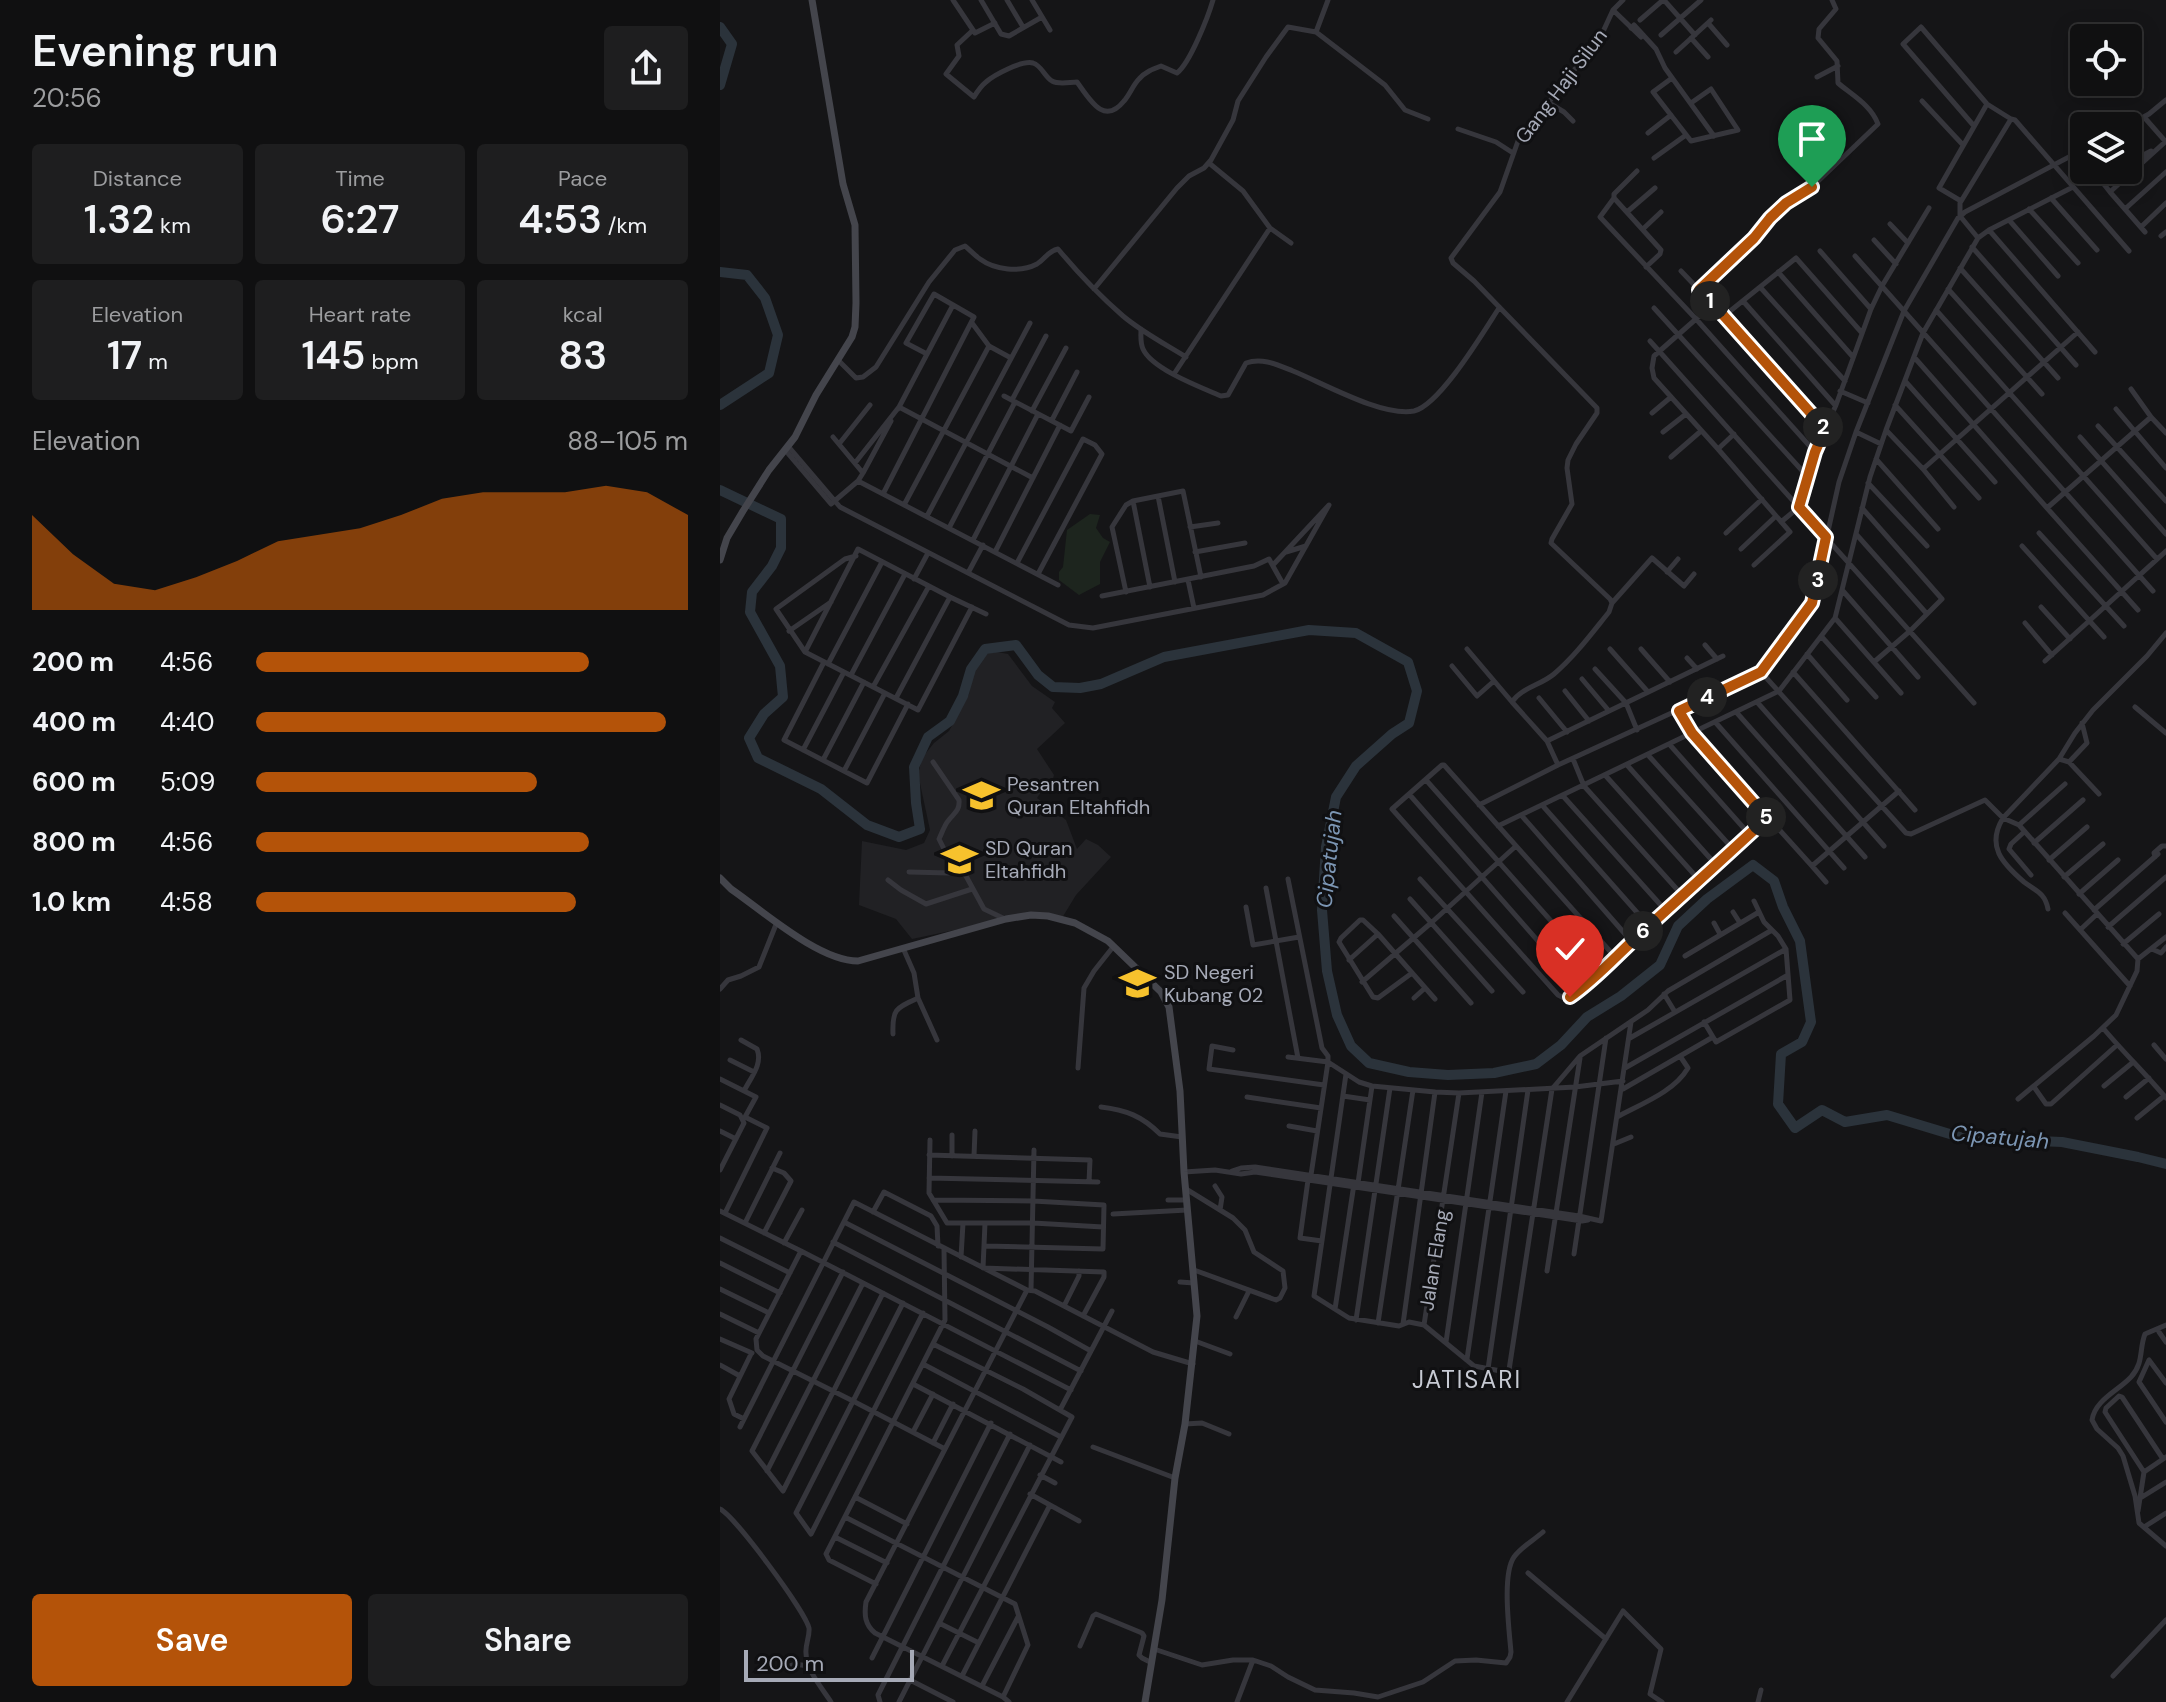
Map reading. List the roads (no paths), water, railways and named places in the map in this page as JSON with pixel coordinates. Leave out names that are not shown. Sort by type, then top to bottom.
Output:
[{"type":"street","points":[[720,560],[722,546],[757,487],[801,426],[855,327],[855,225],[843,184],[812,0]]},
{"type":"street","points":[[953,0],[972,31],[978,33],[995,23]]},
{"type":"street","points":[[981,0],[1005,36],[1042,17]]},
{"type":"street","points":[[1007,0],[1023,27]]},
{"type":"street","points":[[972,31],[957,45],[959,56],[946,74],[974,97],[994,76],[1033,63],[1052,81],[1077,82],[1101,111],[1108,113],[1123,103],[1138,79],[1151,69],[1161,66],[1180,72],[1213,0]]},
{"type":"street","points":[[1316,32],[1328,0]]},
{"type":"street","name":"Gang Haji Silun","points":[[1499,308],[1453,263],[1451,255],[1500,192],[1518,141],[1605,30],[1613,10],[1623,0]]},
{"type":"street","points":[[1640,20],[1663,0],[1708,57]]},
{"type":"street","points":[[1661,35],[1701,0]]},
{"type":"street","points":[[1699,290],[1786,203],[1812,187],[1877,125],[1870,110],[1838,83],[1839,65],[1818,35],[1819,29],[1836,9],[1832,0]]},
{"type":"street","points":[[1036,1],[1050,30]]},
{"type":"street","points":[[1613,10],[1656,49],[1672,78],[1714,136]]},
{"type":"street","points":[[1676,52],[1709,22],[1727,45]]},
{"type":"street","points":[[1974,126],[1903,44],[1921,27],[1987,104],[2015,120],[2129,251]]},
{"type":"street","points":[[1094,289],[1177,188],[1209,163],[1233,120],[1238,101],[1286,28],[1316,32],[1385,85],[1405,110],[1428,119]]},
{"type":"street","points":[[1817,77],[1839,65]]},
{"type":"street","points":[[1672,78],[1653,92],[1691,141],[1738,130],[1711,89],[1691,103]]},
{"type":"street","points":[[2110,192],[2166,142],[2144,117],[2166,100]]},
{"type":"street","points":[[1922,101],[1963,145]]},
{"type":"street","points":[[1549,103],[1573,121]]},
{"type":"street","points":[[1961,201],[1939,188],[1987,104]]},
{"type":"street","points":[[1648,133],[1671,115]]},
{"type":"street","points":[[1479,805],[1558,765],[1761,672],[1812,603],[1839,482],[1904,311],[1960,216],[1961,201],[2011,119]]},
{"type":"street","points":[[1458,129],[1496,142],[1513,153]]},
{"type":"street","points":[[1654,158],[1686,134]]},
{"type":"street","points":[[2142,156],[2159,147]]},
{"type":"street","points":[[1960,216],[2070,156]]},
{"type":"street","points":[[1209,163],[1243,191],[1270,228],[1291,243]]},
{"type":"street","points":[[1637,171],[1614,194],[1600,216],[1815,452]]},
{"type":"street","points":[[2125,209],[2166,172]]},
{"type":"street","points":[[2104,184],[2143,230],[2166,203]]},
{"type":"street","points":[[1498,826],[1779,691],[1835,618],[1868,483],[1895,405],[1923,333],[1972,247],[1989,230],[2073,187]]},
{"type":"street","points":[[1627,212],[1655,188]]},
{"type":"street","points":[[1614,198],[1661,251],[1646,267]]},
{"type":"street","points":[[2051,198],[2097,250]]},
{"type":"street","points":[[1741,549],[1799,507],[1815,452],[1836,405],[1871,309],[1929,208]]},
{"type":"street","points":[[2029,209],[2078,263]]},
{"type":"street","points":[[1643,229],[1661,212]]},
{"type":"street","points":[[1960,216],[1978,238]]},
{"type":"street","points":[[2009,220],[2058,276]]},
{"type":"street","points":[[1890,224],[1908,243]]},
{"type":"street","points":[[1174,374],[1270,228]]},
{"type":"street","points":[[1989,230],[2095,352]]},
{"type":"street","points":[[1874,240],[1896,264]]},
{"type":"street","points":[[837,360],[856,378],[863,377],[876,367],[929,282],[955,250],[962,246],[996,268],[1017,269],[1034,265],[1052,249],[1058,249],[1121,314],[1186,357]]},
{"type":"street","points":[[1972,247],[2076,365]]},
{"type":"street","points":[[1820,251],[1871,309]]},
{"type":"street","points":[[1855,256],[2153,591]]},
{"type":"street","points":[[1724,316],[1796,258],[1862,333]]},
{"type":"street","points":[[1960,268],[2058,378]]},
{"type":"street","points":[[1681,271],[1825,429]]},
{"type":"street","points":[[1778,272],[1853,357]]},
{"type":"street","points":[[1760,287],[1845,381]]},
{"type":"street","points":[[1948,289],[2042,394]]},
{"type":"street","points":[[883,494],[974,317],[934,294],[906,343],[927,354]]},
{"type":"street","points":[[1743,301],[1836,405]]},
{"type":"street","points":[[1713,304],[1652,359],[1652,374],[1789,530],[1788,535],[1754,565]]},
{"type":"street","points":[[835,501],[863,473],[953,305]]},
{"type":"street","points":[[1141,329],[1140,340],[1145,353],[1154,361],[1174,374],[1224,397],[1246,363],[1258,360],[1379,407],[1412,411],[1421,407],[1456,373],[1499,308],[1597,410],[1568,460],[1572,504],[1551,543],[1612,603]]},
{"type":"street","points":[[1654,308],[1807,477]]},
{"type":"street","points":[[1936,310],[2157,559]]},
{"type":"street","points":[[972,323],[989,346],[1011,358]]},
{"type":"street","points":[[927,516],[1030,323]]},
{"type":"street","points":[[1923,469],[2078,332]]},
{"type":"street","points":[[949,528],[1046,336]]},
{"type":"street","points":[[1650,341],[1974,703]]},
{"type":"street","points":[[904,505],[989,346]]},
{"type":"street","points":[[973,540],[1066,348]]},
{"type":"street","points":[[1914,357],[2138,610]]},
{"type":"street","points":[[1052,421],[1077,372]]},
{"type":"street","points":[[1905,381],[1995,482]]},
{"type":"street","points":[[2131,389],[2166,433]]},
{"type":"street","points":[[1840,391],[1868,403]]},
{"type":"street","points":[[1004,396],[1071,431],[1089,397]]},
{"type":"street","points":[[1652,413],[1671,397]]},
{"type":"street","points":[[839,444],[870,405]]},
{"type":"street","points":[[1895,405],[1979,498]]},
{"type":"street","points":[[899,407],[1033,478]]},
{"type":"street","points":[[855,463],[899,407]]},
{"type":"street","points":[[2116,409],[2166,468]]},
{"type":"street","points":[[1663,432],[1686,414]]},
{"type":"street","points":[[2047,508],[2151,417]]},
{"type":"street","points":[[995,552],[1060,425]]},
{"type":"street","points":[[2098,426],[2166,501]]},
{"type":"street","points":[[1886,430],[1954,507]]},
{"type":"street","points":[[1671,457],[1701,431]]},
{"type":"street","points":[[1856,432],[1881,444]]},
{"type":"street","points":[[1718,449],[1734,434]]},
{"type":"street","points":[[833,437],[863,473]]},
{"type":"street","points":[[2080,437],[2166,534]]},
{"type":"street","points":[[1017,563],[1083,439],[1095,445],[1102,454],[1038,574]]},
{"type":"street","points":[[786,448],[840,507],[1080,628],[1263,595],[1283,584],[1329,505],[1273,565]]},
{"type":"street","points":[[1876,459],[1938,529]]},
{"type":"street","points":[[858,481],[1058,585]]},
{"type":"street","points":[[1868,483],[1927,546]]},
{"type":"street","points":[[1126,592],[1112,527],[1126,505],[1133,501],[1183,491],[1201,577]]},
{"type":"street","points":[[1158,496],[1175,582]]},
{"type":"street","points":[[1726,533],[1762,499]]},
{"type":"street","points":[[1133,501],[1150,587]]},
{"type":"street","points":[[1862,508],[1942,599],[1874,662]]},
{"type":"street","points":[[1190,527],[1218,523]]},
{"type":"street","points":[[2039,533],[2124,626]]},
{"type":"street","points":[[1855,534],[1927,614]]},
{"type":"street","points":[[1195,552],[1245,543]]},
{"type":"street","points":[[968,573],[983,545]]},
{"type":"street","points":[[1285,552],[1306,546]]},
{"type":"street","points":[[2022,546],[2104,637]]},
{"type":"street","points":[[2045,661],[2166,551]]},
{"type":"street","points":[[805,652],[857,553]]},
{"type":"street","points":[[972,607],[918,710],[805,652],[776,609],[857,553],[882,562],[914,579],[950,597],[972,607],[986,614]]},
{"type":"street","points":[[914,579],[928,553]]},
{"type":"street","points":[[1512,702],[1563,666],[1652,558],[1684,586],[1694,574]]},
{"type":"street","points":[[1102,596],[1254,566],[1269,559],[1283,584]]},
{"type":"street","points":[[1667,572],[1678,559]]},
{"type":"street","points":[[882,562],[784,740],[867,783],[908,704]]},
{"type":"street","points":[[803,750],[905,574]]},
{"type":"street","points":[[1188,580],[1194,608]]},
{"type":"street","points":[[873,687],[929,586]]},
{"type":"street","points":[[1842,590],[1918,677]]},
{"type":"street","points":[[896,698],[950,597]]},
{"type":"street","points":[[789,631],[832,601]]},
{"type":"street","points":[[2041,607],[2070,639]]},
{"type":"street","points":[[1835,618],[1901,693]]},
{"type":"street","points":[[2025,623],[2052,655]]},
{"type":"street","points":[[2048,909],[2040,892],[2026,884],[1999,855],[1995,836],[2003,818],[2059,759],[2082,723],[2166,633]]},
{"type":"street","points":[[1821,636],[1876,697]]},
{"type":"street","points":[[1547,741],[1720,657],[1705,645]]},
{"type":"street","points":[[1467,649],[1547,741],[1558,765]]},
{"type":"street","points":[[1610,649],[1648,692]]},
{"type":"street","points":[[1641,649],[1670,682]]},
{"type":"street","points":[[1807,654],[1847,700]]},
{"type":"street","points":[[1687,658],[1697,669]]},
{"type":"street","points":[[1452,666],[1477,696],[1494,681]]},
{"type":"street","points":[[1595,669],[1626,703],[1637,730]]},
{"type":"street","points":[[1761,672],[1904,832],[1909,834],[1953,816],[1984,799],[2003,818],[2019,825],[2138,959],[2138,967],[2116,1015],[2018,1099]]},
{"type":"street","points":[[1793,672],[1915,810]]},
{"type":"street","points":[[1582,679],[1609,711]]},
{"type":"street","points":[[823,760],[864,682]]},
{"type":"street","points":[[1565,691],[1589,721]]},
{"type":"street","points":[[844,771],[885,693]]},
{"type":"street","points":[[1539,698],[1567,732]]},
{"type":"street","points":[[1757,702],[1884,846]]},
{"type":"street","points":[[2135,707],[2166,733]]},
{"type":"street","points":[[1679,711],[1692,733],[1826,882]]},
{"type":"street","points":[[1737,713],[1865,857]]},
{"type":"street","points":[[1716,723],[1844,868]]},
{"type":"street","points":[[2069,762],[2087,743],[2082,723]]},
{"type":"street","points":[[1670,745],[1749,834]]},
{"type":"street","points":[[1648,755],[1733,850]]},
{"type":"street","points":[[1573,759],[1584,786],[1683,896]]},
{"type":"street","points":[[2059,759],[2069,762],[2099,794]]},
{"type":"street","points":[[933,762],[960,805],[946,823],[939,839],[946,853],[966,876],[984,909],[1006,919]]},
{"type":"street","points":[[1616,958],[1443,765],[1392,809],[1564,999],[1599,975],[1767,818]]},
{"type":"street","points":[[1627,765],[1717,866]]},
{"type":"street","points":[[1605,775],[1700,881]]},
{"type":"street","points":[[1426,780],[1599,975]]},
{"type":"street","points":[[2019,825],[2065,784]]},
{"type":"street","points":[[1812,866],[1899,791]]},
{"type":"street","points":[[1409,794],[1581,990]]},
{"type":"street","points":[[1563,796],[1666,911]]},
{"type":"street","points":[[2034,843],[2083,800]]},
{"type":"street","points":[[1542,805],[1649,926]]},
{"type":"street","points":[[1522,816],[1632,942]]},
{"type":"street","points":[[2049,860],[2087,827]]},
{"type":"street","points":[[2024,832],[2009,849],[2031,875]]},
{"type":"street","points":[[2064,877],[2103,844]]},
{"type":"street","points":[[1362,982],[1516,846]]},
{"type":"street","points":[[2080,930],[2156,856],[2154,853],[2166,846]]},
{"type":"street","points":[[2079,894],[2118,860]]},
{"type":"street","points":[[909,872],[949,873],[958,867]]},
{"type":"street","points":[[2108,927],[2166,877]]},
{"type":"street","points":[[720,878],[806,942],[850,961],[1006,919],[1039,915],[1061,919],[1092,931],[1114,946],[1161,992],[1169,1007],[1180,1091],[1184,1172],[1197,1305],[1193,1364],[1145,1702]]},
{"type":"street","points":[[1288,879],[1322,1048],[1328,1056],[1300,1238],[1322,1241]]},
{"type":"street","points":[[1420,879],[1523,992]]},
{"type":"street","points":[[888,880],[926,904],[972,889]]},
{"type":"street","points":[[1266,888],[1298,1058]]},
{"type":"street","points":[[1410,899],[1492,991]]},
{"type":"street","points":[[1704,1022],[1716,1042],[1790,1000],[1786,949],[1764,922],[1754,901]]},
{"type":"street","points":[[1246,907],[1253,945],[1299,937]]},
{"type":"street","points":[[1733,912],[1740,923]]},
{"type":"street","points":[[1685,956],[1759,912]]},
{"type":"street","points":[[2065,913],[2130,986]]},
{"type":"street","points":[[2123,944],[2159,914]]},
{"type":"street","points":[[1394,916],[1471,1003]]},
{"type":"street","points":[[1412,973],[1378,998],[1373,997],[1339,940],[1358,921],[1363,920],[1378,934],[1435,999]]},
{"type":"street","points":[[720,989],[728,980],[759,967],[777,922]]},
{"type":"street","points":[[1714,923],[1720,934]]},
{"type":"street","points":[[1346,1074],[1314,1296],[1356,1320],[1399,1326],[1409,1322],[1424,1325],[1474,1366],[1506,1372],[1509,1370],[1552,1089],[1580,1056],[1632,1022],[1664,994],[1772,930]]},
{"type":"street","points":[[1349,960],[1378,934]]},
{"type":"street","points":[[2138,959],[2166,937]]},
{"type":"street","points":[[1078,1068],[1084,988],[1114,946]]},
{"type":"street","points":[[2152,949],[2161,953],[2166,947]]},
{"type":"street","points":[[903,948],[914,973],[918,998],[937,1040]]},
{"type":"street","points":[[1629,1038],[1786,949]]},
{"type":"street","points":[[1625,1068],[1788,975]]},
{"type":"street","points":[[1414,998],[1425,988]]},
{"type":"street","points":[[1664,994],[1675,1012]]},
{"type":"street","points":[[893,1034],[893,1014],[902,1005],[918,998]]},
{"type":"street","points":[[1184,1172],[1255,1172],[1310,1178],[1601,1221],[1632,1022]]},
{"type":"street","points":[[2103,1028],[2165,1097],[2137,1118]]},
{"type":"street","points":[[1622,1089],[1713,1037]]},
{"type":"street","points":[[1574,1254],[1606,1038]]},
{"type":"street","points":[[741,1040],[757,1049],[759,1063],[744,1091]]},
{"type":"street","points":[[2034,1087],[2046,1104],[2051,1104],[2117,1045]]},
{"type":"street","points":[[2154,1045],[2166,1059]]},
{"type":"street","points":[[1233,1050],[1212,1046],[1209,1069],[1324,1085]]},
{"type":"street","points":[[1547,1271],[1580,1056]]},
{"type":"street","points":[[1616,1118],[1674,1085],[1688,1068],[1680,1056]]},
{"type":"street","points":[[1288,1057],[1328,1062],[1359,1082],[1372,1086],[1435,1092],[1552,1089],[1623,1081]]},
{"type":"street","points":[[730,1060],[754,1072]]},
{"type":"street","points":[[2104,1086],[2132,1063]]},
{"type":"street","points":[[2126,1097],[2149,1078]]},
{"type":"street","points":[[720,1079],[756,1097],[723,1158],[720,1170]]},
{"type":"street","points":[[1335,1309],[1372,1086]]},
{"type":"street","points":[[1356,1320],[1390,1088]]},
{"type":"street","points":[[1378,1323],[1413,1090]]},
{"type":"street","points":[[1488,1369],[1528,1090]]},
{"type":"street","points":[[1466,1360],[1506,1091]]},
{"type":"street","points":[[1403,1324],[1435,1092]]},
{"type":"street","points":[[1445,1343],[1482,1092]]},
{"type":"street","name":"Jalan Elang","points":[[1424,1325],[1459,1093]]},
{"type":"street","points":[[1343,1096],[1370,1100]]},
{"type":"street","points":[[1247,1097],[1321,1108]]},
{"type":"street","points":[[720,1105],[767,1128],[722,1212],[1071,1390]]},
{"type":"street","points":[[1101,1107],[1127,1112],[1150,1124],[1160,1134],[1182,1137]]},
{"type":"street","points":[[1289,1126],[1317,1131]]},
{"type":"street","points":[[720,1131],[736,1139]]},
{"type":"street","points":[[974,1156],[975,1131]]},
{"type":"street","points":[[952,1135],[952,1156]]},
{"type":"street","points":[[1613,1145],[1631,1137]]},
{"type":"street","points":[[930,1140],[929,1193],[947,1223],[1103,1227]]},
{"type":"street","points":[[745,1223],[780,1153]]},
{"type":"street","points":[[1009,1702],[883,1636],[869,1628],[865,1620],[866,1602],[1005,1330],[1029,1290],[1034,1154]]},
{"type":"street","points":[[929,1155],[1034,1154],[1090,1160],[1089,1182]]},
{"type":"street","points":[[764,1233],[791,1181],[784,1173],[772,1168]]},
{"type":"street","points":[[929,1178],[1098,1182]]},
{"type":"street","points":[[1215,1186],[1222,1197],[1220,1210]]},
{"type":"street","points":[[1186,1189],[1245,1230],[1254,1252],[1284,1272],[1285,1288],[1279,1300],[1194,1270]]},
{"type":"street","points":[[873,1212],[884,1192],[931,1216],[937,1226],[941,1247],[945,1300],[944,1324],[826,1554],[829,1560],[876,1584]]},
{"type":"street","points":[[933,1200],[1104,1205],[1103,1249],[985,1246]]},
{"type":"street","points":[[1168,1200],[1187,1201]]},
{"type":"street","points":[[740,1427],[854,1202],[1153,1352],[1193,1364]]},
{"type":"street","points":[[784,1243],[802,1210]]},
{"type":"street","points":[[1113,1214],[1188,1210]]},
{"type":"street","points":[[843,1222],[1091,1351]]},
{"type":"street","points":[[961,1257],[963,1223]]},
{"type":"street","points":[[983,1268],[985,1223]]},
{"type":"street","points":[[720,1238],[790,1273]]},
{"type":"street","points":[[833,1242],[1081,1371]]},
{"type":"street","points":[[744,1419],[734,1414],[729,1399],[801,1251]]},
{"type":"street","points":[[720,1263],[780,1293]]},
{"type":"street","points":[[983,1268],[1104,1272],[1083,1316]]},
{"type":"street","points":[[1064,1306],[1079,1271]]},
{"type":"street","points":[[843,1272],[752,1451],[783,1491],[883,1293]]},
{"type":"street","points":[[1180,1282],[1195,1283]]},
{"type":"street","points":[[767,1471],[863,1283]]},
{"type":"street","points":[[720,1289],[769,1313]]},
{"type":"street","points":[[1236,1317],[1249,1291]]},
{"type":"street","points":[[903,1303],[796,1513],[811,1534],[923,1313]]},
{"type":"street","points":[[1060,1410],[1112,1311]]},
{"type":"street","points":[[720,1314],[759,1333]]},
{"type":"street","points":[[2165,1543],[2139,1523],[2135,1496],[2120,1449],[2093,1425],[2092,1416],[2096,1408],[2134,1374],[2141,1359],[2145,1334],[2166,1325]]},
{"type":"street","points":[[720,1339],[763,1356],[945,1449]]},
{"type":"street","points":[[1195,1341],[1230,1354]]},
{"type":"street","points":[[933,1344],[1072,1417],[942,1666]]},
{"type":"street","points":[[2166,1383],[2148,1360],[2139,1382],[2166,1422]]},
{"type":"street","points":[[923,1364],[1061,1437]]},
{"type":"street","points":[[720,1365],[740,1376]]},
{"type":"street","points":[[913,1384],[1061,1462]]},
{"type":"street","points":[[913,1432],[933,1394]]},
{"type":"street","points":[[2137,1515],[2144,1472],[2105,1412],[2119,1396],[2164,1458],[2144,1472]]},
{"type":"street","points":[[933,1443],[953,1404]]},
{"type":"street","points":[[872,1658],[991,1423]]},
{"type":"street","points":[[1185,1424],[1202,1423],[1229,1434]]},
{"type":"street","points":[[880,1702],[878,1695],[1010,1434]]},
{"type":"street","points":[[922,1656],[1030,1445]]},
{"type":"street","points":[[1093,1447],[1175,1478]]},
{"type":"street","points":[[1040,1475],[1055,1483]]},
{"type":"street","points":[[2141,1498],[2166,1482]]},
{"type":"street","points":[[1030,1494],[1079,1521]]},
{"type":"street","points":[[855,1497],[907,1524]]},
{"type":"street","points":[[962,1676],[1050,1505]]},
{"type":"street","points":[[720,1509],[742,1530],[808,1626],[805,1652],[808,1666],[831,1702]]},
{"type":"street","points":[[2144,1527],[2166,1513]]},
{"type":"street","points":[[845,1517],[1015,1604],[1027,1650],[1003,1697]]},
{"type":"street","points":[[1154,1649],[1202,1665],[1253,1660],[1271,1666],[1315,1690],[1381,1697],[1423,1682],[1451,1662],[1506,1663],[1511,1652],[1510,1565],[1518,1552],[1543,1532]]},
{"type":"street","points":[[835,1537],[887,1563]]},
{"type":"street","points":[[1528,1573],[1606,1639]]},
{"type":"street","points":[[900,1701],[962,1578]]},
{"type":"street","points":[[1567,1702],[1623,1611],[1661,1649],[1650,1694],[1662,1702]]},
{"type":"street","points":[[1080,1646],[1096,1614],[1142,1633],[1139,1655],[1152,1663]]},
{"type":"street","points":[[982,1686],[1019,1616]]},
{"type":"street","points":[[2113,1676],[2166,1620]]},
{"type":"street","points":[[939,1623],[979,1643]]},
{"type":"street","points":[[1237,1702],[1253,1660]]},
{"type":"street","points":[[787,1667],[795,1664],[808,1666]]},
{"type":"street","points":[[910,1680],[953,1702]]},
{"type":"street","points":[[1758,1702],[1761,1690]]},
{"type":"street","points":[[1343,1702],[1345,1692]]},
{"type":"waterway","name":"Cipatujah","points":[[720,27],[732,44],[720,85]]},
{"type":"waterway","name":"Cipatujah","points":[[720,272],[747,275],[765,298],[778,335],[769,373],[720,405]]},
{"type":"waterway","name":"Cipatujah","points":[[720,490],[781,519],[781,548],[752,592],[750,612],[780,666],[783,697],[764,714],[749,738],[758,758],[821,789],[867,825],[899,837],[920,829],[914,767],[928,737],[950,721],[963,696],[971,669],[985,649],[1016,645],[1038,675],[1053,687],[1080,688],[1101,684],[1164,657],[1309,630],[1356,633],[1408,662],[1417,691],[1409,723],[1356,766],[1336,797],[1326,847],[1322,910],[1327,971],[1337,1015],[1351,1046],[1369,1063],[1409,1072],[1448,1075],[1494,1073],[1536,1064],[1561,1045],[1587,1017],[1621,996],[1660,965],[1678,926],[1707,899],[1753,865],[1774,881],[1800,941],[1811,1022],[1802,1042],[1781,1054],[1778,1104],[1795,1128],[1822,1110],[1845,1122],[1887,1115],[1963,1138],[2062,1142],[2166,1164]]},
{"type":"place","name":"Pesantren Quran Eltahfidh","points":[[981,795]]},
{"type":"place","name":"SD Quran Eltahfidh","points":[[959,859]]},
{"type":"place","name":"SD Negeri Kubang 02","points":[[1138,983]]},
{"type":"district","name":"JATISARI","points":[[1467,1379]]}]
